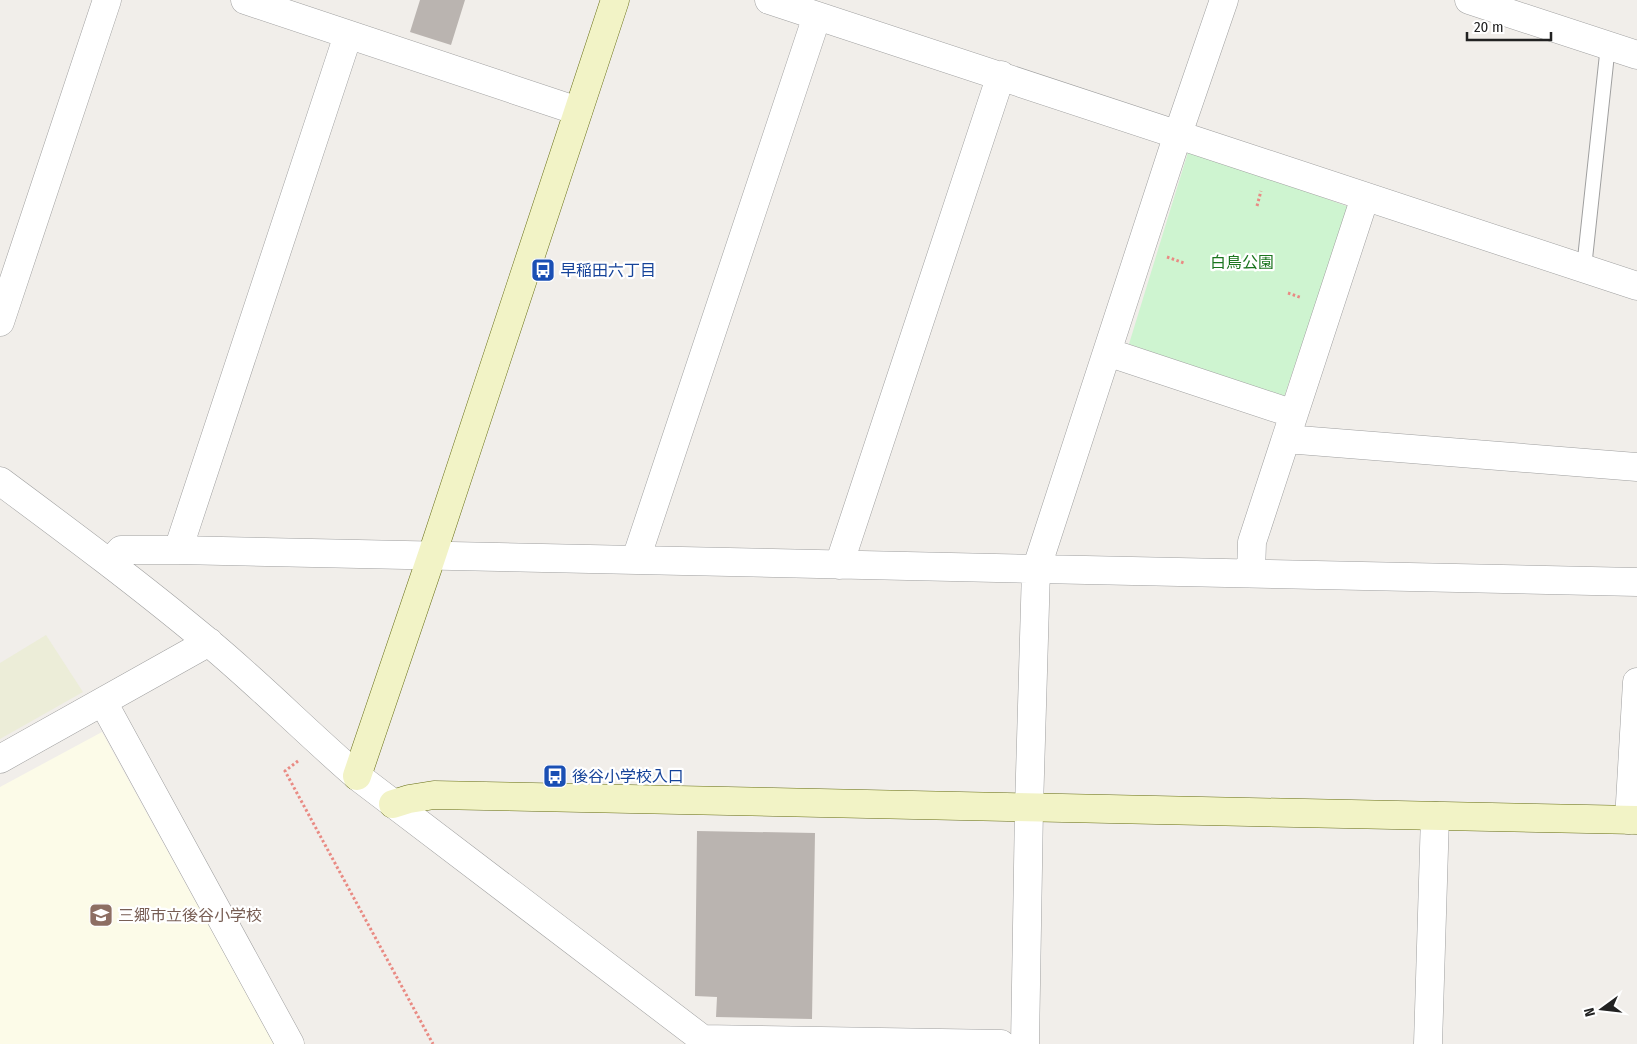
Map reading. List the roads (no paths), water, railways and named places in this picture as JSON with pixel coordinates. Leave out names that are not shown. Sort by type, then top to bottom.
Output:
[{"type":"street","points":[[0,322],[6,280],[107,0]]},
{"type":"street","points":[[245,0],[578,111]]},
{"type":"street","points":[[357,776],[615,0]]},
{"type":"street","points":[[770,0],[1637,286]]},
{"type":"street","points":[[1025,1044],[1036,570],[1178,134],[1224,0]]},
{"type":"street","points":[[1469,0],[1637,55]]},
{"type":"street","points":[[636,559],[817,16]]},
{"type":"street","points":[[178,550],[348,35]]},
{"type":"street","points":[[839,564],[1001,75]]},
{"type":"street","points":[[1251,573],[1252,542],[1365,196]]},
{"type":"street","points":[[1107,352],[1290,427],[1637,466]]},
{"type":"street","points":[[0,481],[110,562],[209,642],[357,776],[705,1041],[1001,1044]]},
{"type":"street","points":[[110,562],[121,550],[178,550],[1637,582]]},
{"type":"street","points":[[0,758],[209,642]]},
{"type":"street","points":[[394,804],[434,794],[1633,820],[1637,682]]},
{"type":"street","points":[[103,702],[290,1044]]},
{"type":"street","points":[[1428,1044],[1435,816]]},
{"type":"lane","points":[[1584,268],[1608,45]]},
{"type":"place","name":"早稲田六丁目","points":[[543,270]]},
{"type":"place","name":"後谷小学校入口","points":[[555,776]]},
{"type":"place","name":"三郷市立後谷小学校","points":[[101,915]]},
{"type":"park label","name":"白鳥公園","points":[[1242,262]]}]
